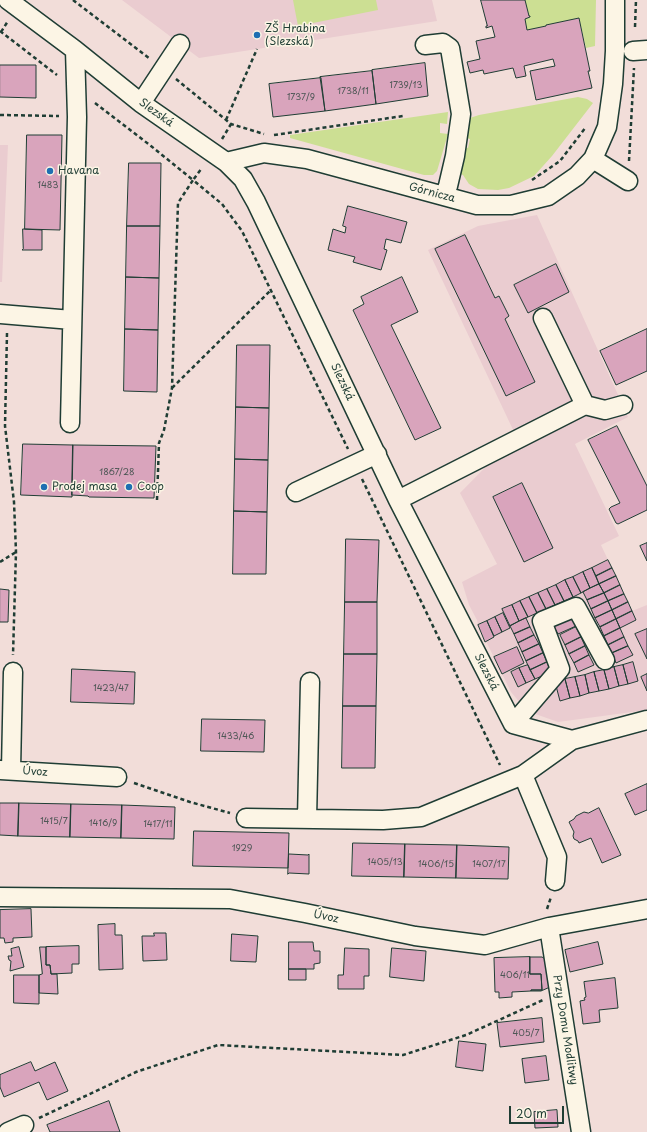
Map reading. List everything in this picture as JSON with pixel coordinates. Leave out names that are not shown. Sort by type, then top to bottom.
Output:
[{"type":"street","name":"Slezská","points":[[8,0],[75,50],[141,103],[220,158],[243,179],[256,202],[398,500],[513,724]]},
{"type":"street","name":"Górnicza","points":[[220,158],[264,153],[307,159],[477,205],[511,204],[548,196],[577,176],[593,159],[607,127],[613,84],[615,51],[615,0]]},
{"type":"street","points":[[425,45],[443,43],[450,48],[461,114],[455,156],[448,186],[444,196]]},
{"type":"street","points":[[141,103],[180,44]]},
{"type":"street","points":[[70,424],[77,117],[75,50]]},
{"type":"street","points":[[593,159],[628,181]]},
{"type":"street","points":[[4,314],[72,320]]},
{"type":"street","points":[[543,318],[585,405]]},
{"type":"street","points":[[398,500],[585,405],[605,410],[623,405]]},
{"type":"street","points":[[296,492],[377,454]]},
{"type":"street","points":[[572,740],[513,724],[560,669],[542,621],[576,607],[605,660]]},
{"type":"street","points":[[5,770],[13,672]]},
{"type":"street","points":[[307,819],[310,682]]},
{"type":"street","points":[[246,818],[383,820],[421,817],[523,775],[572,740],[647,720]]},
{"type":"street","name":"Úvoz","points":[[5,770],[117,777]]},
{"type":"street","points":[[523,775],[557,857],[555,881]]},
{"type":"street","name":"Úvoz","points":[[0,897],[230,899],[414,936],[485,945],[544,929],[647,909]]},
{"type":"street","name":"Przy Domu Modlitwy","points":[[544,929],[559,993],[581,1132]]},
{"type":"street","points":[[8,1132],[24,1125]]},
{"type":"path","points":[[73,0],[164,69],[231,124],[276,138]]},
{"type":"path","points":[[628,181],[634,73],[640,50],[636,0]]},
{"type":"path","points":[[0,32],[102,108],[193,180]]},
{"type":"path","points":[[226,120],[257,49]]},
{"type":"path","points":[[0,115],[77,117],[102,108]]},
{"type":"path","points":[[270,136],[403,116]]},
{"type":"path","points":[[531,181],[560,161],[589,123]]},
{"type":"path","points":[[157,500],[159,443],[164,430],[172,388],[178,203],[193,180],[220,158],[231,124]]},
{"type":"path","points":[[172,388],[271,290]]},
{"type":"path","points":[[4,314],[5,426],[14,502],[16,552],[13,672]]},
{"type":"path","points":[[0,562],[16,552]]},
{"type":"path","points":[[117,777],[190,802],[246,818]]},
{"type":"path","points":[[544,929],[555,881]]},
{"type":"path","points":[[24,1125],[136,1072],[218,1045],[403,1055],[466,1035],[559,993]]},
{"type":"shaded area","name":"ZŠ Hrabina (Slezská)","points":[[122,0],[432,0],[437,21],[199,58]]},
{"type":"shaded area","points":[[0,145],[8,145],[2,282],[0,282]]},
{"type":"shaded area","points":[[537,215],[628,417],[575,444],[619,536],[601,545],[632,611],[647,605],[647,710],[558,722],[527,711],[511,692],[469,605],[462,582],[497,564],[460,493],[516,436],[428,250],[478,226]]},
{"type":"green space","points":[[293,0],[376,0],[378,10],[298,26]]},
{"type":"green space","points":[[525,0],[596,0],[595,46],[586,48],[579,18],[527,30],[525,19],[530,17]]},
{"type":"green space","points":[[578,97],[587,99],[593,103],[552,156],[534,176],[509,188],[498,190],[478,189],[469,184],[463,175],[456,172],[461,146],[468,148],[470,139],[463,137],[467,119],[479,115]]},
{"type":"green space","points":[[448,112],[447,124],[440,123],[440,133],[448,134],[437,171],[433,175],[424,175],[290,138],[290,135]]},
{"type":"building","points":[[481,0],[525,0],[530,16],[525,19],[527,30],[579,18],[592,88],[536,100],[530,71],[555,66],[553,59],[524,66],[526,76],[516,78],[513,68],[484,74],[483,70],[470,73],[467,62],[480,59],[476,41],[495,37],[492,26],[486,28],[487,26]]},
{"type":"building","points":[[425,63],[428,96],[376,104],[372,70]]},
{"type":"building","points":[[0,65],[36,65],[36,98],[0,97]]},
{"type":"building","points":[[372,71],[376,104],[325,111],[320,77]]},
{"type":"building","points":[[321,78],[325,111],[273,117],[269,84]]},
{"type":"building","points":[[27,135],[62,135],[60,230],[25,229]]},
{"type":"building","points":[[129,163],[161,163],[160,226],[127,226]]},
{"type":"building","points":[[348,206],[407,222],[401,243],[386,239],[384,249],[387,250],[381,270],[353,262],[355,257],[328,250],[333,229],[345,233],[346,227],[343,226]]},
{"type":"building","points":[[127,226],[160,226],[159,278],[126,277]]},
{"type":"building","points":[[23,229],[42,230],[42,250],[22,250]]},
{"type":"building","points":[[465,235],[495,298],[499,296],[509,316],[505,319],[535,382],[506,396],[435,249]]},
{"type":"building","points":[[556,264],[569,292],[528,313],[514,285]]},
{"type":"building","points":[[126,277],[159,278],[158,330],[125,329]]},
{"type":"building","points":[[402,277],[418,312],[391,325],[441,428],[415,440],[353,310],[364,304],[361,297]]},
{"type":"building","points":[[125,329],[158,330],[157,392],[124,391]]},
{"type":"building","points":[[647,329],[647,371],[616,385],[600,351]]},
{"type":"building","points":[[237,345],[270,345],[269,408],[236,407]]},
{"type":"building","points":[[236,407],[269,408],[268,460],[235,459]]},
{"type":"building","points":[[617,426],[647,486],[647,510],[618,524],[616,523],[609,509],[620,503],[588,440]]},
{"type":"building","points":[[23,444],[73,445],[72,497],[21,495]]},
{"type":"building","points":[[73,445],[156,446],[154,498],[89,497],[72,495]]},
{"type":"building","points":[[235,459],[268,460],[267,512],[234,511]]},
{"type":"building","points":[[522,483],[553,548],[524,562],[493,497]]},
{"type":"building","points":[[234,511],[267,512],[266,574],[233,574]]},
{"type":"building","points":[[346,539],[379,540],[377,602],[345,602]]},
{"type":"building","points":[[647,543],[647,561],[640,546]]},
{"type":"building","points":[[608,560],[612,568],[596,576],[592,568]]},
{"type":"building","points":[[592,568],[599,584],[590,588],[583,572]]},
{"type":"building","points":[[612,568],[616,576],[599,584],[596,576]]},
{"type":"building","points":[[583,572],[590,588],[581,593],[573,577]]},
{"type":"building","points":[[616,576],[620,585],[604,593],[599,584]]},
{"type":"building","points":[[573,577],[581,593],[573,597],[565,580]]},
{"type":"building","points":[[565,580],[573,597],[564,601],[556,585]]},
{"type":"building","points":[[599,584],[604,593],[587,600],[583,592]]},
{"type":"building","points":[[556,585],[564,601],[555,605],[547,589]]},
{"type":"building","points":[[620,585],[624,594],[608,601],[604,593]]},
{"type":"building","points":[[0,589],[9,590],[8,622],[0,622]]},
{"type":"building","points":[[547,589],[555,605],[546,609],[538,593]]},
{"type":"building","points":[[538,593],[546,609],[537,613],[529,597]]},
{"type":"building","points":[[604,593],[608,601],[591,609],[587,600]]},
{"type":"building","points":[[624,594],[628,602],[612,610],[608,601]]},
{"type":"building","points":[[529,597],[537,613],[528,617],[520,601]]},
{"type":"building","points":[[520,601],[528,617],[519,621],[512,605]]},
{"type":"building","points":[[608,601],[612,610],[595,618],[591,609]]},
{"type":"building","points":[[345,602],[377,602],[377,654],[344,654]]},
{"type":"building","points":[[628,602],[632,611],[616,619],[612,610]]},
{"type":"building","points":[[512,605],[519,621],[510,626],[502,609]]},
{"type":"building","points":[[612,610],[616,619],[600,627],[595,618]]},
{"type":"building","points":[[632,611],[636,620],[620,628],[616,619]]},
{"type":"building","points":[[503,613],[510,628],[502,632],[495,617]]},
{"type":"building","points":[[495,617],[502,632],[494,636],[487,621]]},
{"type":"building","points":[[571,617],[576,626],[558,634],[553,625]]},
{"type":"building","points":[[526,618],[530,627],[514,634],[510,626]]},
{"type":"building","points":[[616,619],[620,628],[604,636],[600,627]]},
{"type":"building","points":[[487,621],[494,637],[485,642],[478,625]]},
{"type":"building","points":[[530,627],[534,635],[518,643],[514,634]]},
{"type":"building","points":[[576,627],[581,637],[565,645],[560,635]]},
{"type":"building","points":[[620,628],[624,637],[608,645],[604,636]]},
{"type":"building","points":[[647,629],[647,659],[635,634]]},
{"type":"building","points":[[534,635],[539,644],[522,652],[518,643]]},
{"type":"building","points":[[581,637],[585,646],[569,654],[565,645]]},
{"type":"building","points":[[624,637],[628,646],[612,653],[608,645]]},
{"type":"building","points":[[539,644],[543,653],[526,661],[522,652]]},
{"type":"building","points":[[585,646],[589,655],[574,663],[569,654]]},
{"type":"building","points":[[628,646],[633,655],[616,663],[612,653]]},
{"type":"building","points":[[517,647],[524,663],[502,674],[494,657]]},
{"type":"building","points":[[543,653],[547,662],[530,670],[526,661]]},
{"type":"building","points":[[344,654],[377,654],[376,706],[343,706]]},
{"type":"building","points":[[589,655],[594,665],[578,672],[574,663]]},
{"type":"building","points":[[547,662],[551,672],[535,679],[530,670]]},
{"type":"building","points":[[633,662],[638,681],[628,684],[623,665]]},
{"type":"building","points":[[528,665],[535,679],[526,683],[519,668]]},
{"type":"building","points":[[623,665],[628,684],[619,686],[614,667]]},
{"type":"building","points":[[614,667],[619,686],[609,689],[604,670]]},
{"type":"building","points":[[519,668],[526,683],[518,687],[511,672]]},
{"type":"building","points":[[72,669],[135,672],[134,704],[71,702]]},
{"type":"building","points":[[604,670],[609,689],[599,691],[594,672]]},
{"type":"building","points":[[594,672],[599,691],[589,693],[585,675]]},
{"type":"building","points":[[647,674],[647,691],[641,677]]},
{"type":"building","points":[[585,675],[589,693],[580,696],[575,677]]},
{"type":"building","points":[[575,677],[580,696],[570,698],[565,679]]},
{"type":"building","points":[[565,679],[570,698],[560,701],[555,682]]},
{"type":"building","points":[[343,706],[376,706],[375,768],[342,768]]},
{"type":"building","points":[[202,719],[265,720],[264,752],[201,751]]},
{"type":"building","points":[[647,784],[647,810],[635,815],[625,794]]},
{"type":"building","points":[[0,803],[19,803],[18,836],[0,835]]},
{"type":"building","points":[[19,803],[71,804],[70,837],[18,836]]},
{"type":"building","points":[[71,804],[122,805],[121,838],[70,837]]},
{"type":"building","points":[[122,805],[175,807],[174,839],[121,838]]},
{"type":"building","points":[[599,808],[621,855],[602,863],[591,838],[579,843],[574,839],[574,832],[569,822],[584,812],[588,813]]},
{"type":"building","points":[[194,831],[289,833],[288,868],[193,866]]},
{"type":"building","points":[[353,843],[405,844],[404,877],[352,876]]},
{"type":"building","points":[[405,844],[457,845],[456,878],[404,877]]},
{"type":"building","points":[[457,845],[509,847],[508,879],[456,878]]},
{"type":"building","points":[[289,854],[309,854],[309,874],[288,874]]},
{"type":"building","points":[[31,909],[32,937],[13,938],[13,942],[5,943],[4,938],[0,938],[0,910]]},
{"type":"building","points":[[115,924],[115,935],[122,935],[123,969],[99,970],[98,925]]},
{"type":"building","points":[[154,933],[166,933],[167,960],[143,961],[142,936],[154,936]]},
{"type":"building","points":[[232,934],[258,936],[256,962],[231,961]]},
{"type":"building","points":[[289,942],[313,942],[314,951],[320,951],[320,963],[314,964],[314,969],[289,969]]},
{"type":"building","points":[[598,942],[603,964],[570,972],[565,950]]},
{"type":"building","points":[[79,946],[79,964],[72,964],[72,973],[51,974],[50,965],[46,965],[46,947]]},
{"type":"building","points":[[19,947],[24,967],[10,971],[11,961],[9,960],[8,956],[12,956],[11,949]]},
{"type":"building","points":[[40,947],[46,947],[46,965],[50,965],[51,974],[57,974],[58,994],[39,993],[39,975],[42,974]]},
{"type":"building","points":[[345,948],[369,949],[369,976],[364,976],[364,989],[338,989],[338,975],[343,975]]},
{"type":"building","points":[[392,948],[426,951],[424,981],[390,977]]},
{"type":"building","points":[[530,957],[530,974],[541,974],[542,990],[512,992],[512,997],[499,998],[499,992],[495,992],[494,958]]},
{"type":"building","points":[[530,957],[542,957],[547,960],[550,987],[541,991],[531,991],[542,990],[541,974],[530,974]]},
{"type":"building","points":[[289,969],[306,969],[306,980],[289,980]]},
{"type":"building","points":[[14,975],[39,975],[39,1004],[14,1003]]},
{"type":"building","points":[[615,978],[618,1008],[599,1010],[600,1022],[583,1024],[580,1001],[585,1000],[584,998],[586,997],[584,982]]},
{"type":"building","points":[[542,1018],[544,1042],[500,1047],[497,1023]]},
{"type":"building","points":[[459,1041],[486,1044],[483,1071],[456,1067]]},
{"type":"building","points":[[546,1056],[549,1080],[525,1083],[522,1059]]},
{"type":"building","points":[[31,1062],[35,1071],[55,1062],[68,1091],[47,1100],[39,1082],[4,1097],[0,1087],[0,1075]]},
{"type":"building","points":[[109,1101],[120,1132],[50,1132],[47,1125]]},
{"type":"building","points":[[557,1110],[558,1127],[535,1128],[534,1112]]},
{"type":"place","name":"ZŠ Hrabina (Slezská)","points":[[257,35]]},
{"type":"place","name":"Havana","points":[[50,171]]},
{"type":"place","name":"Prodej masa","points":[[44,487]]},
{"type":"place","name":"Coop","points":[[129,487]]}]
